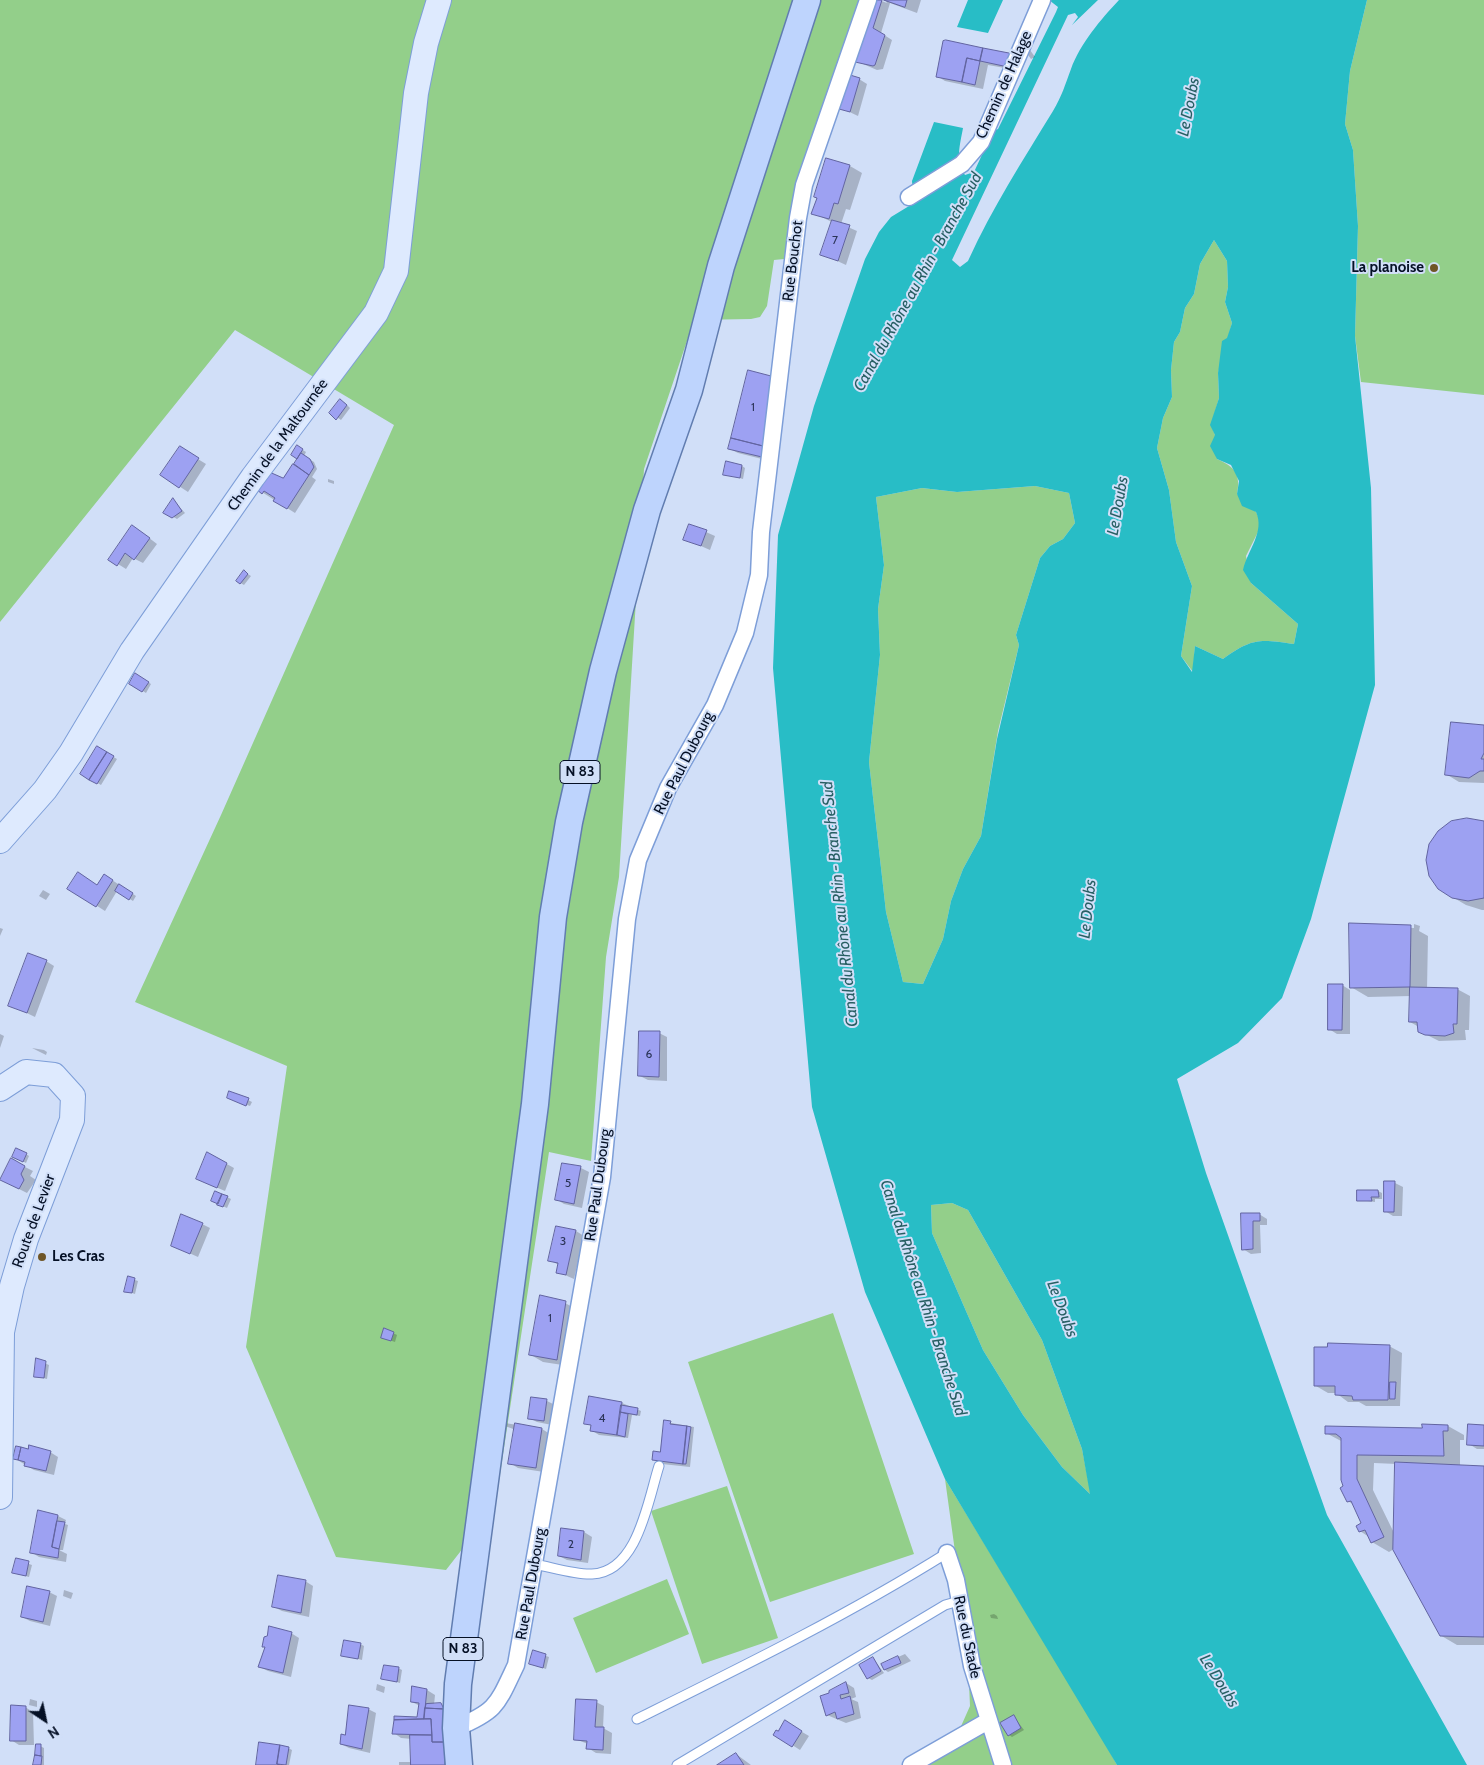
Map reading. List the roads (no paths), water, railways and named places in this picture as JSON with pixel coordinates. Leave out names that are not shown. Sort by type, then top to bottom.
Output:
[{"type":"main road","name":"N 83","points":[[459,1765],[456,1728],[458,1684],[535,1104],[560,862],[603,671],[647,510],[689,390],[721,266],[806,0]]},
{"type":"street","name":"Chemin de la Maltournée","points":[[0,841],[50,783],[72,753],[132,651],[242,493],[376,314],[396,271],[416,93],[426,43],[439,0]]},
{"type":"street","name":"Rue Bouchot","points":[[745,633],[759,575],[761,532],[798,218],[804,185],[868,0]]},
{"type":"street","name":"Chemin de Halage","points":[[909,197],[962,164],[981,142],[1042,0]]},
{"type":"street","name":"Rue Paul Dubourg","points":[[456,1728],[484,1716],[499,1700],[516,1665],[602,1177],[628,919],[638,860],[668,788],[715,705],[745,633]]},
{"type":"street","name":"Route de Levier","points":[[0,1089],[26,1072],[54,1075],[73,1096],[72,1120],[26,1239],[12,1286],[2,1332],[0,1497]]},
{"type":"street","name":"Rue du Stade","points":[[948,1553],[956,1580],[958,1601],[972,1666],[1003,1765]]},
{"type":"street","points":[[911,1765],[988,1721]]},
{"type":"lane","points":[[534,1564],[592,1574],[605,1571],[617,1564],[634,1544],[659,1466]]},
{"type":"lane","points":[[637,1719],[768,1654],[908,1578],[948,1553]]},
{"type":"lane","points":[[677,1765],[945,1606],[958,1601]]},
{"type":"water","points":[[968,0],[1003,0],[988,33],[957,27]]},
{"type":"water","points":[[1049,0],[1098,0],[1072,25],[1078,17],[1075,13],[1068,15],[952,260],[960,267],[968,261],[977,241],[1019,166],[1056,106],[1085,41],[1119,0],[1367,0],[1350,71],[1345,124],[1353,150],[1358,226],[1355,336],[1371,488],[1375,685],[1311,919],[1282,998],[1238,1043],[1177,1079],[1206,1173],[1327,1515],[1467,1765],[1117,1765],[945,1479],[865,1292],[812,1107],[773,668],[778,535],[814,406],[865,259],[879,232],[891,217],[914,203],[912,181],[934,122],[963,128],[959,152],[960,164],[965,175],[974,172],[993,131],[998,129],[1058,7]],"holes":[[[1214,240],[1227,261],[1228,287],[1225,302],[1232,323],[1227,338],[1222,341],[1218,373],[1219,398],[1210,425],[1215,435],[1210,446],[1217,459],[1231,465],[1239,481],[1237,494],[1242,506],[1256,512],[1258,519],[1255,541],[1243,570],[1251,583],[1298,624],[1294,644],[1272,641],[1256,642],[1241,647],[1223,659],[1195,646],[1192,672],[1181,656],[1192,586],[1176,542],[1169,490],[1157,448],[1163,418],[1172,397],[1171,370],[1174,342],[1180,332],[1185,308],[1194,294],[1200,264]],[[1035,486],[1069,493],[1075,523],[1063,539],[1050,546],[1040,558],[1016,635],[1019,645],[997,739],[981,836],[963,869],[951,901],[943,939],[923,984],[903,982],[886,912],[869,762],[880,655],[878,609],[884,565],[876,497],[922,488],[957,492]],[[952,1203],[968,1210],[1042,1340],[1082,1449],[1090,1494],[1062,1467],[1023,1415],[983,1350],[932,1233],[931,1205]]]},
{"type":"place","name":"La planoise","points":[[1434,268]]},
{"type":"place","name":"Les Cras","points":[[42,1257]]},
{"type":"water label","name":"Le Doubs","points":[[1189,107]]},
{"type":"water label","name":"Canal du Rhône au Rhin - Branche Sud","points":[[918,282]]},
{"type":"water label","name":"Le Doubs","points":[[1118,506]]},
{"type":"water label","name":"Canal du Rhône au Rhin - Branche Sud","points":[[840,904]]},
{"type":"water label","name":"Le Doubs","points":[[1088,909]]},
{"type":"water label","name":"Canal du Rhône au Rhin - Branche Sud","points":[[923,1298]]},
{"type":"water label","name":"Le Doubs","points":[[1062,1309]]},
{"type":"water label","name":"Le Doubs","points":[[1219,1681]]}]
